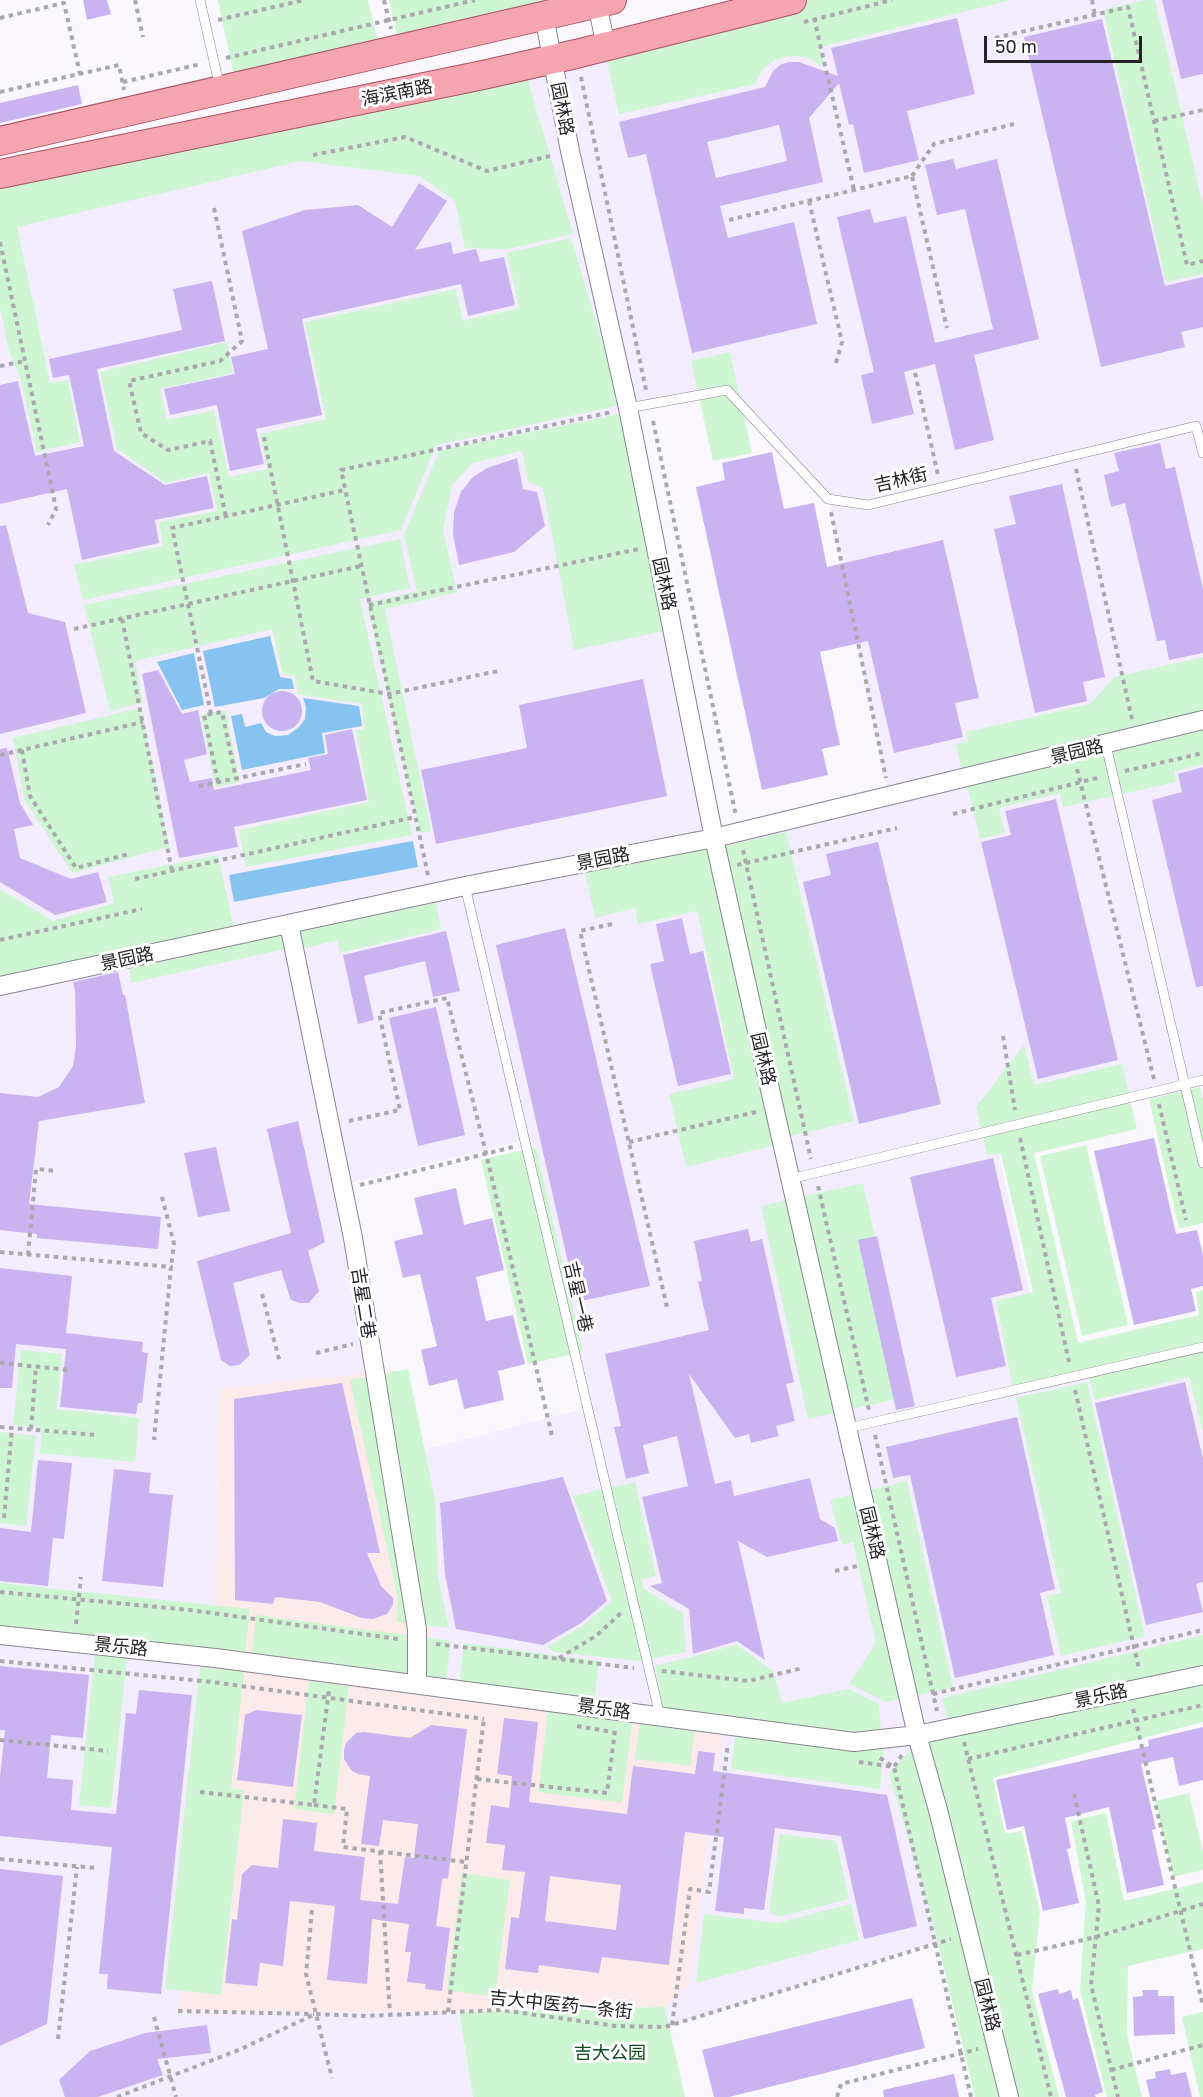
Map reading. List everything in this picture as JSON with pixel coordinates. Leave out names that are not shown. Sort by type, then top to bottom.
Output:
[{"type":"main road","points":[[0,141],[601,1]]},
{"type":"main road","name":"海滨南路","points":[[0,174],[565,57],[606,46],[802,5]]},
{"type":"street","points":[[601,1],[606,46]]},
{"type":"street","name":"园林路","points":[[544,16],[565,57],[570,151],[628,408],[714,838],[790,1179],[917,1735],[1009,2097]]},
{"type":"street","name":"景园路","points":[[0,986],[465,886],[714,838],[1203,720]]},
{"type":"street","name":"吉星二巷","points":[[289,924],[353,1238],[417,1629],[417,1684]]},
{"type":"street","name":"景乐路","points":[[0,1635],[169,1652],[854,1742],[917,1735],[1203,1675]]},
{"type":"lane","points":[[200,0],[221,90]]},
{"type":"lane","points":[[628,408],[727,390],[828,499]]},
{"type":"lane","name":"吉林街","points":[[828,499],[868,505],[1196,426],[1203,453]]},
{"type":"lane","points":[[1106,745],[1203,1163]]},
{"type":"lane","name":"吉星一巷","points":[[465,886],[660,1716]]},
{"type":"lane","points":[[790,1179],[1203,1080]]},
{"type":"lane","points":[[848,1428],[1203,1347]]},
{"type":"path","points":[[135,0],[143,37]]},
{"type":"path","points":[[206,23],[304,0]]},
{"type":"path","points":[[123,82],[476,0]]},
{"type":"path","points":[[1092,0],[1095,15]]},
{"type":"path","points":[[0,18],[64,3],[80,74]]},
{"type":"path","points":[[802,5],[854,190]]},
{"type":"path","points":[[995,38],[1128,7],[1187,265],[1203,261]]},
{"type":"path","points":[[565,57],[649,404],[739,832],[941,1730]]},
{"type":"path","points":[[0,92],[119,65],[129,111]]},
{"type":"path","points":[[1154,121],[1203,110]]},
{"type":"path","points":[[729,220],[912,176],[934,144],[1014,124]]},
{"type":"path","points":[[313,154],[405,137],[487,171],[570,151]]},
{"type":"path","points":[[912,176],[947,328]]},
{"type":"path","points":[[809,201],[842,342],[835,366]]},
{"type":"path","points":[[214,208],[242,340],[220,361],[129,381],[141,433],[168,450],[210,441],[226,517]]},
{"type":"path","points":[[0,242],[56,509],[48,525]]},
{"type":"path","points":[[0,366],[25,361]]},
{"type":"path","points":[[915,373],[941,488]]},
{"type":"path","points":[[432,893],[341,470],[628,408]]},
{"type":"path","points":[[264,437],[313,681],[389,694],[498,671]]},
{"type":"path","points":[[1073,456],[1136,737]]},
{"type":"path","points":[[211,714],[172,528],[345,490]]},
{"type":"path","points":[[828,499],[890,796]]},
{"type":"path","points":[[369,605],[656,545]]},
{"type":"path","points":[[74,629],[362,566]]},
{"type":"path","points":[[122,619],[172,871]]},
{"type":"path","points":[[218,783],[204,716],[211,714],[222,712],[236,779]]},
{"type":"path","points":[[0,754],[143,722]]},
{"type":"path","points":[[22,750],[30,796],[76,868],[129,854]]},
{"type":"path","points":[[1073,753],[1186,1220]]},
{"type":"path","points":[[953,814],[1203,753]]},
{"type":"path","points":[[199,786],[306,764]]},
{"type":"path","points":[[135,879],[415,817]]},
{"type":"path","points":[[721,868],[897,828]]},
{"type":"path","points":[[0,940],[142,909]]},
{"type":"path","points":[[612,924],[580,932],[667,1307]]},
{"type":"path","points":[[330,1125],[400,1110],[379,1013],[447,998],[552,1436]]},
{"type":"path","points":[[629,1142],[774,1107]]},
{"type":"path","points":[[354,1187],[525,1144]]},
{"type":"path","points":[[28,1255],[36,1168],[55,1170]]},
{"type":"path","points":[[154,1440],[174,1244],[162,1197]]},
{"type":"path","points":[[0,1252],[171,1267]]},
{"type":"path","points":[[262,1294],[280,1363]]},
{"type":"path","points":[[316,1353],[369,1340]]},
{"type":"path","points":[[0,1363],[70,1370]]},
{"type":"path","points":[[31,1429],[36,1367]]},
{"type":"path","points":[[0,1426],[96,1435]]},
{"type":"path","points":[[4,1518],[12,1428]]},
{"type":"path","points":[[74,1642],[81,1577]]},
{"type":"path","points":[[559,1659],[596,1636],[633,1602]]},
{"type":"path","points":[[909,1699],[1203,1630]]},
{"type":"path","points":[[0,1661],[159,1676],[484,1719]]},
{"type":"path","points":[[314,1805],[331,1673]]},
{"type":"path","points":[[1130,1690],[1135,1720],[1203,2006]]},
{"type":"path","points":[[448,2012],[487,1694]]},
{"type":"path","points":[[969,1759],[1203,1705]]},
{"type":"path","points":[[477,1779],[607,1793],[616,1710]]},
{"type":"path","points":[[672,2025],[690,1889],[708,1892],[730,1725]]},
{"type":"path","points":[[960,1726],[1051,2097]]},
{"type":"path","points":[[0,1740],[108,1751]]},
{"type":"path","points":[[854,1742],[894,1767],[971,2097]]},
{"type":"path","points":[[200,1792],[346,1809],[343,1846],[466,1862]]},
{"type":"path","points":[[1074,1794],[1099,1906],[1091,1985],[1118,2097]]},
{"type":"path","points":[[380,1851],[390,2015]]},
{"type":"path","points":[[0,1859],[96,1868]]},
{"type":"path","points":[[58,2039],[77,1867]]},
{"type":"path","points":[[1017,1955],[1096,1937],[1203,1904]]},
{"type":"path","points":[[312,1910],[306,1974],[332,2078]]},
{"type":"path","name":"吉大中医药一条街","points":[[117,2097],[241,2049],[315,2014],[390,2015],[501,2010],[616,2026],[665,2028],[969,1933]]},
{"type":"path","points":[[178,2011],[315,2014]]},
{"type":"path","points":[[154,2017],[176,2097]]},
{"type":"path","points":[[837,2097],[841,2084],[996,2045]]},
{"type":"path","points":[[1111,2070],[1203,2045]]},
{"type":"shaded area","points":[[793,0],[1203,0],[1203,423],[1129,442],[1203,425],[1203,1080],[993,1130],[1050,1382],[1203,1347],[1203,1675],[917,1735],[968,1933],[669,2026],[665,2007],[689,1984],[723,1724],[426,1685],[432,1635],[407,1454],[588,1408],[524,1140],[342,1185],[375,1372],[219,1389],[215,1657],[178,2010],[458,2012],[473,2097],[0,2097],[0,174]],"holes":[[[723,385],[828,499],[888,796],[714,838],[627,409]]]},
{"type":"shaded area","points":[[394,1370],[432,1635],[426,1686],[723,1725],[689,1984],[665,2007],[458,2012],[178,2011],[215,1657],[219,1389]]},
{"type":"green space","points":[[218,0],[368,0],[378,43],[234,76]]},
{"type":"green space","points":[[389,0],[562,0],[398,39]]},
{"type":"green space","points":[[810,0],[1012,0],[820,47],[825,68],[810,59],[789,56],[774,60],[762,70],[755,84],[619,114],[604,50]]},
{"type":"green space","points":[[1144,0],[1155,0],[1203,206],[1203,274],[1166,282],[1103,10]]},
{"type":"green space","points":[[525,71],[573,234],[508,249],[465,248],[455,201],[420,176],[301,161],[17,227],[50,383],[68,380],[80,442],[37,452],[21,380],[9,351],[0,308],[0,178]]},
{"type":"green space","points":[[571,238],[621,405],[436,445],[401,530],[83,600],[74,565],[163,546],[159,522],[217,511],[209,473],[166,483],[117,449],[100,372],[227,342],[233,373],[160,389],[167,420],[214,410],[229,477],[267,469],[260,434],[326,419],[305,322],[456,289],[463,321],[519,308],[507,253]]},
{"type":"green space","points":[[730,352],[752,453],[713,461],[691,361]]},
{"type":"green space","points":[[624,413],[665,631],[574,650],[543,488],[528,482],[522,451],[473,463],[452,485],[443,530],[457,592],[385,609],[431,831],[420,833],[367,603],[417,591],[404,535],[439,451]]},
{"type":"green space","points":[[400,539],[410,588],[360,599],[412,835],[246,867],[239,830],[369,802],[356,730],[364,729],[362,704],[298,694],[295,676],[283,674],[272,629],[135,661],[143,703],[110,711],[84,605]]},
{"type":"green space","points":[[1203,657],[1203,716],[963,775],[956,744],[968,741],[966,732],[1090,704],[1115,677]]},
{"type":"green space","points":[[141,708],[169,847],[72,873],[24,799],[13,738]]},
{"type":"green space","points":[[226,710],[240,782],[215,787],[201,715]]},
{"type":"green space","points":[[1203,724],[1203,764],[1174,771],[1176,782],[1063,807],[1060,793],[999,808],[1005,833],[980,839],[966,781]]},
{"type":"green space","points":[[786,832],[854,1121],[787,1137],[722,847]]},
{"type":"green space","points":[[712,843],[775,1145],[686,1167],[669,1094],[734,1079],[697,911],[638,924],[635,908],[595,918],[584,869]]},
{"type":"green space","points":[[218,855],[234,929],[0,981],[0,889],[53,921],[114,903],[108,877]]},
{"type":"green space","points":[[435,898],[441,929],[340,953],[337,940],[299,950],[280,950],[131,983],[128,963]]},
{"type":"green space","points":[[1024,1045],[1034,1085],[1122,1064],[1137,1129],[1034,1153],[1078,1343],[1199,1315],[1196,1292],[1203,1290],[1203,1432],[1189,1377],[1095,1400],[1089,1377],[1014,1394],[996,1301],[1033,1292],[1001,1153],[987,1155],[976,1107]]},
{"type":"green space","points":[[1200,1087],[1203,1099],[1203,1223],[1179,1229],[1149,1099]]},
{"type":"green space","points":[[1086,1145],[1128,1325],[1082,1336],[1040,1156]]},
{"type":"green space","points":[[536,1147],[583,1352],[528,1364],[481,1160]]},
{"type":"green space","points":[[863,1183],[910,1396],[808,1419],[761,1206]]},
{"type":"green space","points":[[21,1350],[62,1354],[57,1409],[139,1418],[135,1462],[40,1453],[42,1428],[13,1425]]},
{"type":"green space","points":[[408,1369],[435,1500],[438,1577],[449,1628],[397,1622],[397,1594],[350,1380]]},
{"type":"green space","points":[[1087,1382],[1145,1636],[1061,1656],[1047,1596],[1061,1593],[1016,1398]]},
{"type":"green space","points":[[0,1432],[36,1436],[26,1526],[0,1523]]},
{"type":"green space","points":[[907,1481],[953,1687],[886,1702],[849,1684],[876,1643],[853,1542],[842,1545],[830,1500]]},
{"type":"green space","points":[[635,1482],[656,1576],[641,1579],[644,1589],[683,1613],[686,1652],[639,1661],[554,1652],[547,1647],[582,1626],[612,1601],[573,1496]]},
{"type":"green space","points":[[0,1583],[250,1609],[245,1655],[0,1628]]},
{"type":"green space","points":[[256,1615],[451,1641],[446,1679],[252,1653]]},
{"type":"green space","points":[[1203,1635],[1203,1669],[948,1723],[942,1698]]},
{"type":"green space","points":[[464,1643],[599,1661],[594,1702],[459,1685]]},
{"type":"green space","points":[[737,1645],[773,1671],[782,1703],[848,1689],[879,1704],[881,1733],[848,1737],[664,1712],[655,1666]]},
{"type":"green space","points":[[95,1654],[127,1658],[111,1808],[79,1805]]},
{"type":"green space","points":[[200,1667],[244,1672],[231,1788],[244,1790],[221,1995],[165,1989]]},
{"type":"green space","points":[[1203,1675],[1203,1722],[993,1778],[1005,1834],[1022,1831],[1040,1912],[1032,1991],[1059,2097],[975,2097],[932,1919],[889,1774],[922,1737]]},
{"type":"green space","points":[[309,1681],[349,1686],[334,1814],[294,1809]]},
{"type":"green space","points":[[548,1711],[632,1723],[622,1803],[538,1792]]},
{"type":"green space","points":[[640,1721],[695,1728],[690,1766],[635,1759]]},
{"type":"green space","points":[[736,1732],[884,1747],[880,1789],[731,1769]]},
{"type":"green space","points":[[1189,1793],[1203,1852],[1203,1870],[1173,1877],[1155,1801]]},
{"type":"green space","points":[[1106,1813],[1124,1901],[1203,1882],[1203,1949],[1128,1966],[1127,2034],[1142,2097],[1107,2097],[1080,1990],[1086,1902],[1071,1821]]},
{"type":"green space","points":[[780,1834],[836,1841],[849,1899],[778,1917],[769,1911]]},
{"type":"green space","points":[[462,1873],[510,1880],[495,1997],[447,1990]]},
{"type":"green space","points":[[851,1904],[859,1940],[696,1983],[704,1914],[778,1923]]},
{"type":"green space","name":"吉大公园","points":[[665,2007],[685,2097],[473,2097],[459,2012]]},
{"type":"green space","points":[[1203,2012],[1203,2097],[1200,2097],[1182,2017]]},
{"type":"water","points":[[270,636],[280,677],[292,679],[294,689],[279,689],[264,698],[215,707],[203,651]]},
{"type":"water","points":[[194,653],[204,705],[182,710],[157,662]]},
{"type":"water","points":[[303,698],[359,706],[362,726],[322,733],[325,753],[242,770],[231,716],[242,714],[245,727],[261,723],[266,732],[275,736],[288,735],[305,719],[306,707]]},
{"type":"water","points":[[413,841],[418,867],[234,902],[229,875]]},
{"type":"building","points":[[83,0],[107,0],[111,14],[87,20]]},
{"type":"building","points":[[1162,0],[1203,0],[1203,74],[1181,79]]},
{"type":"building","points":[[957,18],[975,94],[907,111],[919,160],[864,173],[853,124],[849,125],[839,83],[809,118],[823,182],[720,206],[728,238],[794,222],[817,324],[692,353],[646,154],[628,158],[619,122],[765,87],[773,71],[789,62],[799,62],[838,76],[831,48]],"holes":[[[779,125],[787,161],[716,178],[707,142]]]},
{"type":"building","points":[[1102,19],[1165,286],[1203,277],[1203,327],[1181,332],[1185,347],[1101,367],[1024,37]]},
{"type":"building","points":[[78,85],[82,104],[0,123],[0,103]]},
{"type":"building","points":[[953,159],[956,169],[997,159],[1039,339],[974,355],[994,440],[955,450],[935,364],[904,372],[914,414],[872,424],[861,375],[874,372],[837,217],[870,209],[874,223],[906,216],[935,343],[993,329],[965,209],[937,215],[925,165]]},
{"type":"building","points":[[419,183],[447,201],[415,250],[451,242],[453,254],[476,249],[480,262],[504,257],[515,305],[468,316],[461,284],[302,319],[322,415],[256,429],[264,464],[230,471],[217,405],[170,415],[164,389],[235,374],[231,357],[268,349],[242,231],[305,210],[358,205],[392,227]]},
{"type":"building","points":[[212,281],[225,341],[97,369],[114,451],[165,485],[207,476],[214,508],[155,520],[159,543],[82,560],[67,489],[0,504],[0,385],[18,381],[35,456],[84,446],[69,375],[53,378],[49,359],[182,330],[173,289]]},
{"type":"building","points":[[1160,443],[1166,469],[1175,467],[1203,589],[1203,653],[1169,660],[1165,640],[1157,641],[1125,503],[1111,507],[1104,475],[1119,471],[1114,453]]},
{"type":"building","points":[[772,452],[784,509],[814,503],[827,567],[943,540],[979,698],[955,703],[963,737],[894,753],[868,641],[820,652],[840,745],[822,749],[828,775],[762,790],[696,487],[725,480],[722,463]]},
{"type":"building","points":[[517,458],[523,489],[537,492],[545,526],[514,552],[459,565],[453,534],[454,512],[461,492],[472,478],[487,468]]},
{"type":"building","points":[[1062,484],[1105,677],[1083,682],[1087,701],[1035,713],[994,529],[1016,524],[1009,496]]},
{"type":"building","points":[[6,525],[28,613],[65,622],[86,713],[0,734],[0,526]]},
{"type":"building","points":[[158,670],[182,714],[198,710],[207,754],[184,760],[190,782],[212,778],[214,790],[311,770],[308,758],[328,754],[325,735],[352,729],[367,800],[234,827],[238,847],[179,858],[142,674]]},
{"type":"building","points":[[643,679],[667,796],[436,844],[421,770],[527,748],[519,705]]},
{"type":"building","points":[[282,691],[296,697],[302,711],[296,725],[282,731],[268,725],[262,711],[268,697]]},
{"type":"building","points":[[7,748],[20,803],[33,825],[14,829],[20,858],[71,879],[98,872],[107,902],[55,915],[0,882],[0,749]]},
{"type":"building","points":[[1203,767],[1203,986],[1196,987],[1152,800],[1182,792],[1178,774]]},
{"type":"building","points":[[1056,799],[1118,1060],[1038,1079],[981,842],[1011,835],[1005,811]]},
{"type":"building","points":[[878,842],[941,1104],[859,1124],[803,882],[831,875],[826,854]]},
{"type":"building","points":[[682,918],[690,954],[703,951],[731,1074],[678,1086],[650,964],[664,961],[656,924]]},
{"type":"building","points":[[565,928],[650,1286],[577,1302],[496,945]]},
{"type":"building","points":[[446,931],[460,991],[433,997],[425,961],[364,976],[374,1020],[358,1024],[343,955]]},
{"type":"building","points":[[118,972],[123,995],[125,995],[145,1103],[39,1121],[29,1204],[161,1217],[158,1249],[37,1238],[37,1234],[0,1230],[0,1093],[38,1097],[59,1087],[73,1066],[76,1046],[73,982]]},
{"type":"building","points":[[436,1007],[465,1135],[418,1146],[389,1018]]},
{"type":"building","points":[[298,1121],[325,1242],[308,1251],[319,1291],[309,1303],[291,1300],[281,1270],[233,1283],[250,1355],[239,1365],[230,1366],[221,1360],[197,1261],[291,1233],[267,1129]]},
{"type":"building","points":[[1154,1138],[1176,1234],[1197,1230],[1203,1255],[1203,1286],[1191,1289],[1196,1311],[1134,1325],[1094,1151]]},
{"type":"building","points":[[216,1147],[230,1211],[198,1217],[184,1153]]},
{"type":"building","points":[[993,1158],[1023,1290],[991,1298],[1006,1366],[956,1377],[910,1177]]},
{"type":"building","points":[[456,1188],[464,1225],[492,1218],[504,1270],[476,1277],[486,1321],[513,1315],[525,1364],[498,1371],[504,1400],[464,1409],[457,1379],[429,1386],[421,1350],[437,1346],[420,1274],[403,1278],[394,1241],[423,1234],[414,1198]]},
{"type":"building","points":[[748,1229],[751,1242],[762,1239],[794,1382],[786,1384],[795,1421],[776,1426],[779,1436],[751,1443],[749,1434],[735,1438],[689,1374],[715,1484],[731,1480],[734,1496],[810,1478],[820,1519],[835,1528],[838,1541],[767,1557],[738,1541],[765,1660],[737,1641],[693,1654],[689,1609],[650,1586],[662,1583],[642,1497],[688,1486],[677,1436],[643,1445],[649,1473],[626,1479],[614,1427],[621,1426],[605,1354],[709,1330],[698,1282],[702,1281],[694,1241]]},
{"type":"building","points":[[877,1236],[915,1406],[896,1410],[858,1240]]},
{"type":"building","points":[[0,1268],[72,1276],[66,1333],[143,1342],[142,1352],[148,1353],[142,1403],[138,1403],[136,1414],[60,1407],[66,1349],[16,1344],[12,1388],[0,1388]]},
{"type":"building","points":[[1185,1382],[1203,1459],[1203,1582],[1196,1584],[1203,1612],[1146,1625],[1095,1403]]},
{"type":"building","points":[[342,1383],[380,1553],[367,1553],[381,1586],[393,1598],[393,1605],[387,1614],[373,1619],[362,1618],[320,1602],[275,1597],[273,1604],[235,1600],[234,1399]]},
{"type":"building","points":[[1017,1417],[1055,1589],[1040,1593],[1054,1655],[955,1678],[910,1475],[893,1478],[886,1447]]},
{"type":"building","points":[[38,1460],[72,1463],[64,1539],[53,1538],[48,1586],[0,1581],[0,1528],[31,1532]]},
{"type":"building","points":[[114,1469],[151,1473],[149,1493],[173,1495],[163,1587],[102,1581]]},
{"type":"building","points":[[563,1477],[607,1601],[581,1623],[543,1645],[456,1629],[445,1574],[440,1503]]},
{"type":"building","points":[[0,1666],[89,1675],[83,1738],[51,1735],[47,1778],[73,1780],[71,1810],[116,1814],[126,1713],[136,1714],[139,1690],[192,1695],[161,1994],[107,1989],[108,1974],[99,1974],[112,1847],[0,1836],[0,1777],[5,1730],[0,1730]]},
{"type":"building","points":[[256,1710],[302,1715],[293,1787],[237,1780],[245,1715]]},
{"type":"building","points":[[504,1718],[538,1722],[529,1802],[627,1814],[633,1766],[695,1774],[698,1751],[715,1753],[713,1771],[887,1795],[917,1926],[864,1939],[841,1836],[775,1828],[764,1910],[744,1908],[744,1914],[715,1911],[724,1837],[685,1832],[669,1965],[602,1957],[599,1973],[539,1965],[538,1973],[505,1969],[511,1917],[519,1918],[525,1872],[502,1870],[505,1845],[486,1843],[491,1805],[509,1808],[512,1776],[497,1774]],"holes":[[[550,1876],[621,1885],[616,1930],[545,1921]]]},
{"type":"building","points":[[431,1725],[467,1729],[448,1878],[442,1879],[436,1926],[450,1928],[442,1991],[425,1989],[426,1984],[407,1982],[411,1952],[405,1952],[409,1924],[372,1919],[367,1984],[327,1980],[335,1906],[290,1901],[283,1966],[260,1963],[257,1986],[225,1983],[232,1919],[237,1920],[242,1874],[252,1865],[278,1868],[283,1819],[317,1823],[314,1851],[365,1857],[360,1900],[398,1904],[405,1857],[414,1858],[418,1824],[383,1820],[379,1846],[361,1844],[370,1776],[352,1771],[344,1759],[344,1750],[346,1743],[356,1733],[410,1738]]},
{"type":"building","points":[[1203,1727],[1203,1780],[1179,1786],[1173,1757],[1141,1764],[1156,1829],[1152,1830],[1164,1885],[1127,1893],[1109,1807],[1065,1818],[1071,1848],[1067,1849],[1079,1903],[1043,1911],[1024,1826],[1007,1830],[996,1780],[1149,1746],[1148,1740]]},
{"type":"building","points":[[0,1869],[63,1876],[47,2024],[0,2046]]},
{"type":"building","points":[[1058,1989],[1059,1994],[1071,1990],[1073,2000],[1078,1998],[1103,2092],[1095,2095],[1096,2097],[1066,2097],[1038,1994]]},
{"type":"building","points":[[1142,1990],[1158,1990],[1158,1996],[1174,1996],[1175,2034],[1134,2036],[1133,1997],[1143,1996]]},
{"type":"building","points":[[912,1998],[925,2048],[729,2097],[714,2097],[702,2050]]},
{"type":"building","points":[[207,2025],[211,2053],[157,2059],[163,2075],[98,2097],[65,2097],[59,2080],[90,2051],[145,2033]]},
{"type":"building","points":[[1170,2069],[1171,2075],[1186,2072],[1192,2097],[1150,2097],[1146,2080],[1156,2078],[1155,2072]]},
{"type":"building","points":[[954,2074],[959,2097],[884,2097],[883,2090]]}]
